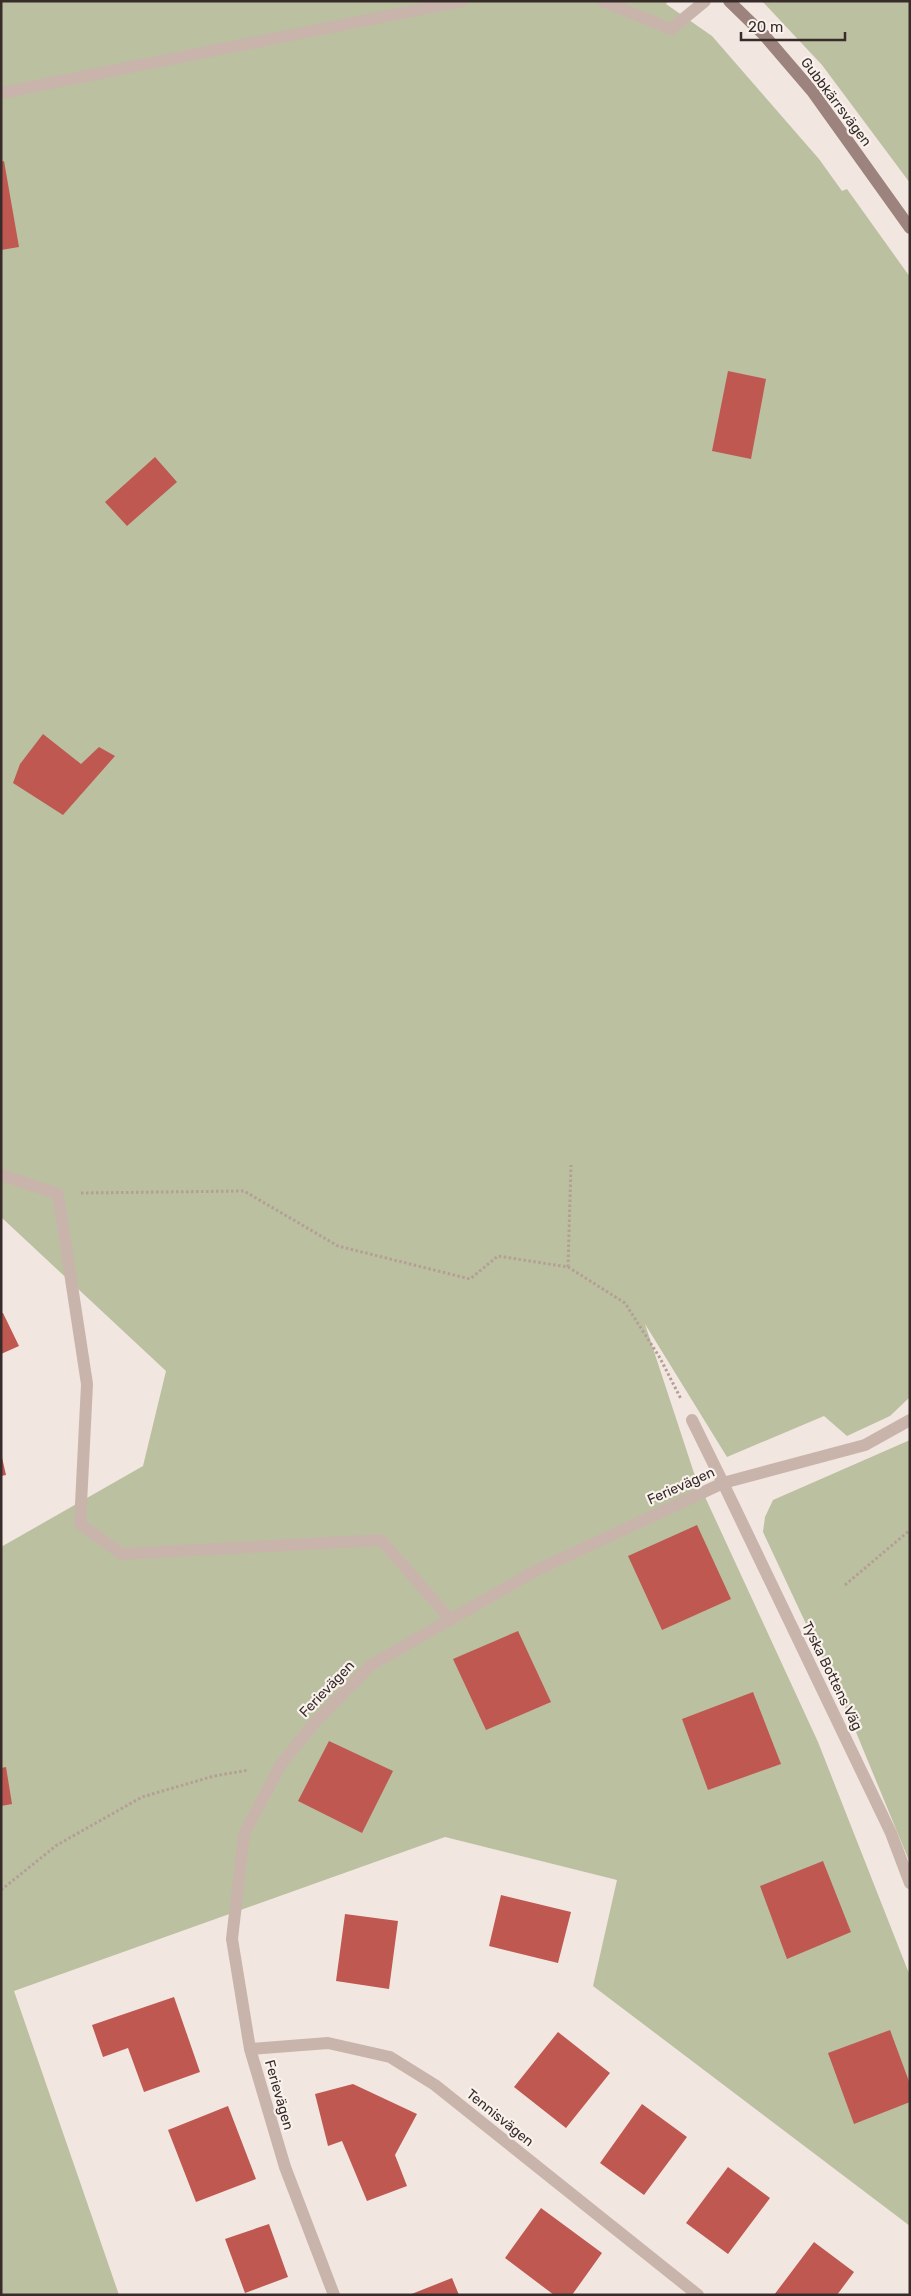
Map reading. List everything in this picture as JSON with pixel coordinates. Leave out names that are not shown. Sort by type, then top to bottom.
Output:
[{"type":"street","points":[[1,93],[462,1]]},
{"type":"street","points":[[603,1],[671,29],[706,1]]},
{"type":"street","name":"Gubbkärrsvägen","points":[[729,1],[764,35],[812,91],[910,228]]},
{"type":"street","points":[[1,1175],[58,1194],[87,1384],[80,1524],[122,1554],[381,1540],[451,1620]]},
{"type":"street","name":"Tyska Bottens Väg","points":[[692,1420],[891,1833],[910,1883]]},
{"type":"street","name":"Ferievägen","points":[[334,2295],[285,2167],[250,2049],[232,1939],[244,1834],[282,1764],[316,1721],[371,1665],[570,1553],[724,1483],[865,1445],[910,1420]]},
{"type":"street","name":"Tennisvägen","points":[[250,2049],[328,2043],[390,2057],[435,2085],[698,2295]]},
{"type":"path","points":[[568,1267],[571,1165]]},
{"type":"path","points":[[58,1194],[244,1191],[338,1246],[470,1279],[498,1256],[568,1267],[625,1303],[660,1358],[692,1420]]},
{"type":"path","points":[[845,1585],[909,1532]]},
{"type":"path","points":[[1,1890],[57,1845],[142,1797],[214,1776],[282,1764]]},
{"type":"green space","points":[[1,1],[668,1],[666,4],[712,36],[819,159],[842,191],[847,189],[910,277],[910,1397],[890,1416],[847,1436],[824,1416],[727,1457],[645,1324],[694,1473],[818,1742],[910,1976],[910,2226],[593,1986],[617,1880],[445,1837],[14,1991],[119,2295],[1,2295],[1,1547],[143,1466],[166,1371],[1,1217]]},
{"type":"green space","points":[[762,1],[910,1],[910,183],[822,65]]},
{"type":"green space","points":[[910,1440],[910,1863],[851,1720],[763,1532],[765,1517],[773,1500]]},
{"type":"building","points":[[4,161],[19,247],[1,250],[1,162]]},
{"type":"building","points":[[728,371],[766,379],[751,459],[712,451]]},
{"type":"building","points":[[155,457],[177,482],[127,526],[105,502]]},
{"type":"building","points":[[43,734],[81,764],[99,747],[115,756],[63,815],[13,783],[20,764]]},
{"type":"building","points":[[1,1313],[3,1313],[19,1346],[1,1354]]},
{"type":"building","points":[[1,1453],[6,1475],[1,1476]]},
{"type":"building","points":[[697,1525],[731,1599],[662,1630],[628,1556]]},
{"type":"building","points":[[518,1631],[551,1702],[486,1730],[453,1659]]},
{"type":"building","points":[[753,1692],[781,1764],[708,1790],[682,1719]]},
{"type":"building","points":[[329,1741],[393,1771],[362,1833],[298,1801]]},
{"type":"building","points":[[6,1767],[12,1804],[1,1806],[1,1768]]},
{"type":"building","points":[[823,1861],[851,1932],[787,1959],[760,1886]]},
{"type":"building","points":[[501,1895],[571,1912],[558,1963],[489,1946]]},
{"type":"building","points":[[345,1914],[398,1921],[389,1989],[336,1981]]},
{"type":"building","points":[[174,1997],[200,2072],[144,2092],[128,2048],[103,2057],[92,2025]]},
{"type":"building","points":[[890,2030],[910,2084],[910,2102],[854,2124],[828,2053]]},
{"type":"building","points":[[558,2032],[610,2073],[566,2128],[514,2087]]},
{"type":"building","points":[[353,2084],[417,2114],[395,2155],[407,2186],[367,2201],[342,2141],[328,2146],[315,2094]]},
{"type":"building","points":[[642,2104],[687,2137],[644,2195],[600,2163]]},
{"type":"building","points":[[228,2106],[256,2179],[196,2202],[168,2130]]},
{"type":"building","points":[[728,2167],[770,2198],[728,2254],[686,2223]]},
{"type":"building","points":[[541,2208],[602,2253],[572,2295],[554,2295],[505,2258]]},
{"type":"building","points":[[269,2224],[288,2277],[245,2293],[225,2239]]},
{"type":"building","points":[[814,2242],[854,2272],[837,2295],[774,2295]]},
{"type":"building","points":[[452,2278],[459,2295],[409,2295]]}]
